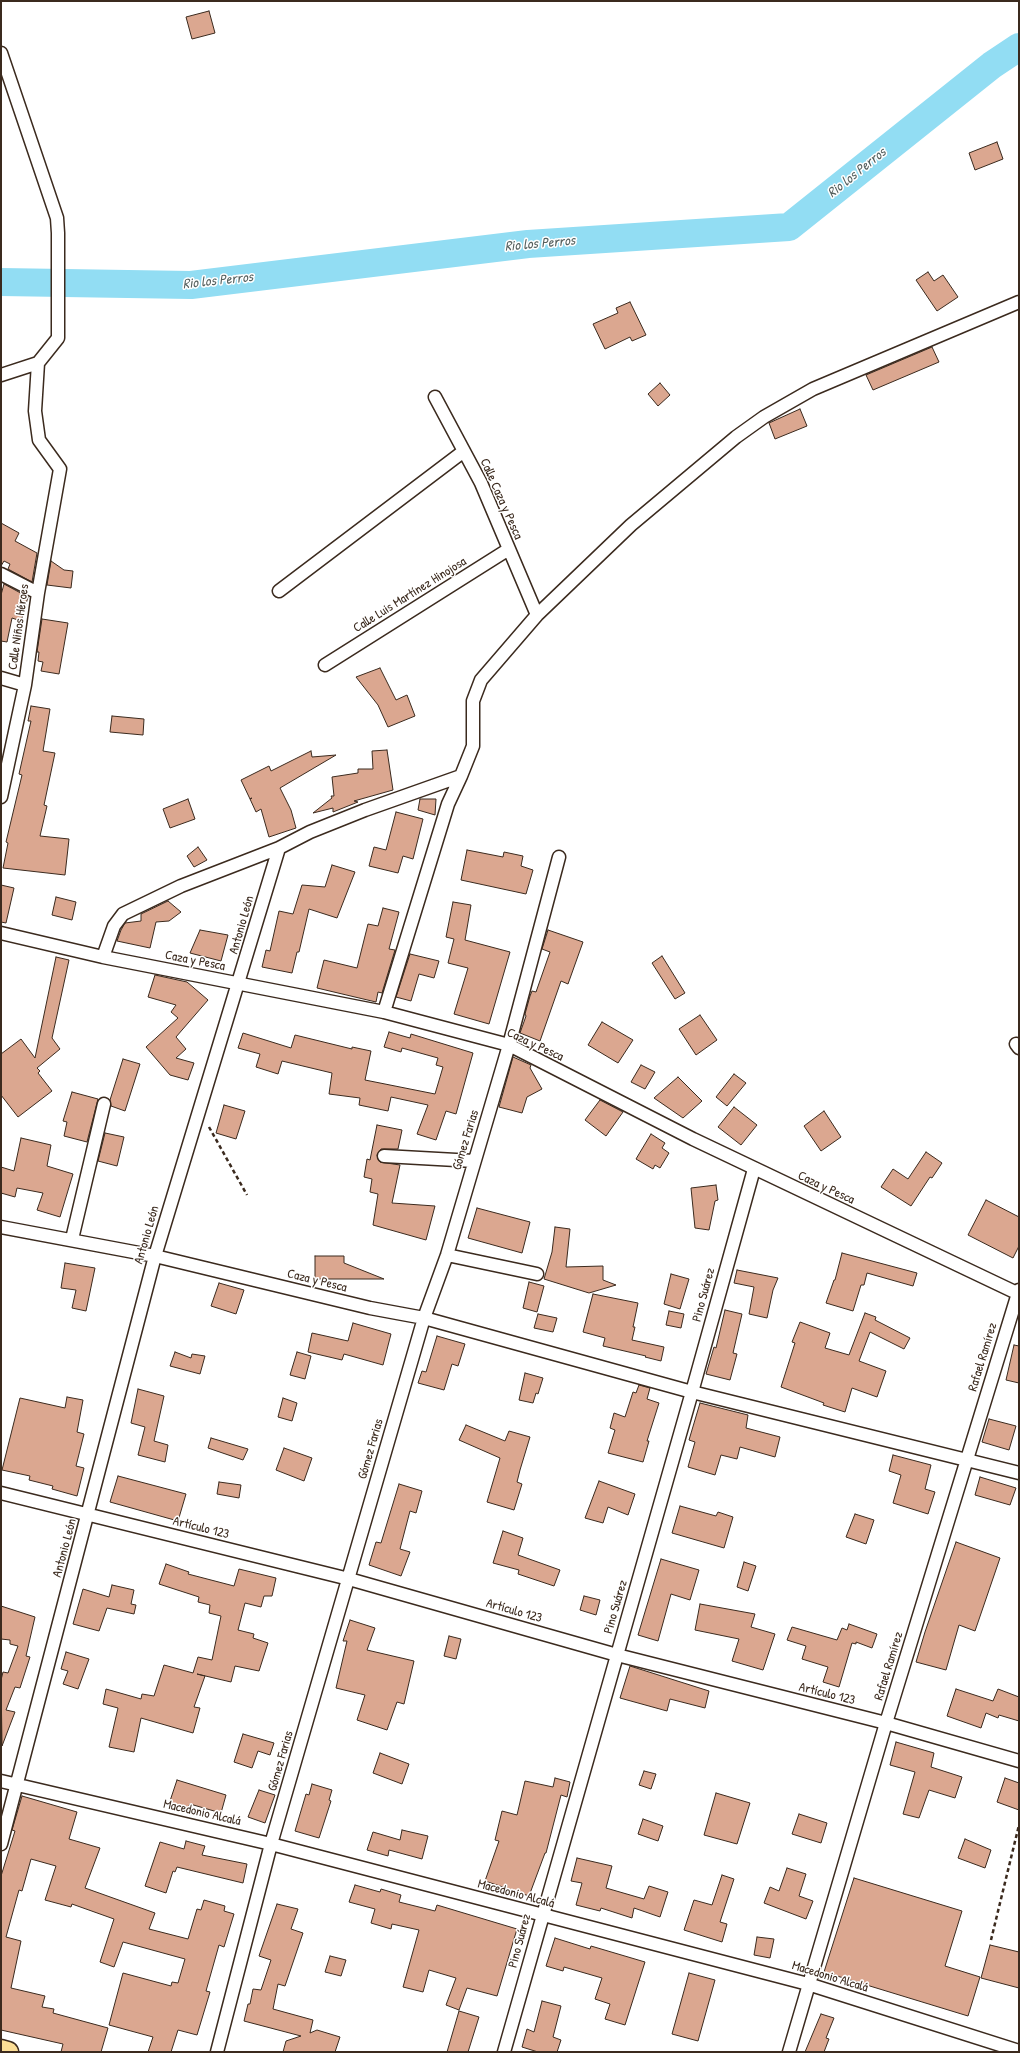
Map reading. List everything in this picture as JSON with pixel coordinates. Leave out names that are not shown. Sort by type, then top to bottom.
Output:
[{"type":"main road","points":[[1,2050],[8,2052]]},
{"type":"street","points":[[1,53],[57,218],[58,233],[58,338],[38,363],[1,375]]},
{"type":"street","points":[[384,1012],[448,804],[461,776],[472,746],[473,701],[482,680],[537,615],[630,525],[736,437],[764,417],[813,389],[1019,302]]},
{"type":"street","name":"Calle Niños Héroes","points":[[1,797],[25,685],[38,593],[60,469],[39,440],[35,411],[38,363]]},
{"type":"street","name":"Calle Caza y Pesca","points":[[435,397],[481,483],[537,615]]},
{"type":"street","points":[[279,591],[464,451]]},
{"type":"street","name":"Calle Luis Martínez Hinojosa","points":[[325,665],[509,549]]},
{"type":"street","points":[[1,574],[38,593]]},
{"type":"street","points":[[1,678],[25,685]]},
{"type":"street","points":[[103,957],[114,926],[123,914],[180,886],[279,848],[310,832],[365,810],[461,776]]},
{"type":"street","name":"Antonio León","points":[[1,1844],[18,1784],[155,1256],[199,1109],[239,984],[279,848]]},
{"type":"street","name":"Gómez Farias","points":[[217,2052],[271,1844],[424,1318],[446,1255],[509,1045],[559,856]]},
{"type":"street","name":"Caza y Pesca","points":[[1,933],[103,957],[384,1012],[509,1045],[693,1140],[1018,1293]]},
{"type":"street","points":[[72,1239],[104,1104]]},
{"type":"street","points":[[384,1156],[474,1161]]},
{"type":"street","name":"Pino Suárez","points":[[504,2052],[754,1169]]},
{"type":"street","name":"Caza y Pesca","points":[[1,1227],[72,1239],[155,1256],[370,1308],[424,1318],[692,1392],[1019,1473]]},
{"type":"street","points":[[446,1255],[537,1274]]},
{"type":"street","name":"Rafael Ramírez","points":[[789,2052],[886,1723],[1018,1293]]},
{"type":"street","name":"Artículo 123","points":[[1,1493],[349,1579],[617,1655],[886,1723],[1019,1761]]},
{"type":"street","name":"Macedonio Alcalá","points":[[1,1781],[271,1844],[808,1984],[1019,2051]]},
{"type":"path","points":[[199,1109],[247,1195]]},
{"type":"path","points":[[991,1940],[1019,1824]]},
{"type":"building","points":[[209,11],[215,33],[192,39],[186,17]]},
{"type":"building","points":[[997,142],[1003,159],[975,170],[969,153]]},
{"type":"building","points":[[928,272],[934,281],[943,275],[958,297],[937,311],[916,280]]},
{"type":"building","points":[[630,302],[646,335],[632,341],[630,337],[605,349],[593,324],[618,313],[616,308]]},
{"type":"building","points":[[932,347],[939,362],[873,390],[866,375]]},
{"type":"building","points":[[660,383],[670,395],[658,406],[648,394]]},
{"type":"building","points":[[800,409],[807,426],[775,439],[769,423]]},
{"type":"building","points":[[1,523],[19,533],[15,541],[37,553],[32,582],[8,569],[10,564],[4,561],[1,566]]},
{"type":"building","points":[[51,561],[64,570],[73,571],[71,588],[47,585]]},
{"type":"building","points":[[4,584],[28,597],[21,621],[12,618],[7,642],[1,641],[1,595]]},
{"type":"building","points":[[42,619],[68,623],[59,674],[41,671],[43,662],[38,661],[39,652],[37,652]]},
{"type":"building","points":[[380,668],[396,700],[407,695],[415,716],[388,727],[378,705],[356,677]]},
{"type":"building","points":[[31,706],[50,709],[43,751],[55,753],[44,805],[47,806],[40,836],[69,839],[65,875],[3,868],[8,843],[6,842],[22,775],[19,774],[31,721],[28,721]]},
{"type":"building","points":[[112,716],[144,719],[143,735],[110,732]]},
{"type":"building","points":[[387,750],[393,790],[354,801],[358,802],[333,812],[333,808],[313,813],[332,798],[331,796],[334,796],[332,777],[358,773],[358,769],[373,769],[372,751]]},
{"type":"building","points":[[311,751],[312,757],[336,755],[280,788],[291,810],[296,828],[269,837],[261,809],[256,812],[241,780],[269,766],[271,771]]},
{"type":"building","points":[[188,799],[195,819],[170,828],[163,809]]},
{"type":"building","points":[[420,799],[436,799],[435,815],[418,810]]},
{"type":"building","points":[[396,812],[423,819],[413,859],[403,856],[398,873],[369,866],[374,847],[386,850]]},
{"type":"building","points":[[198,847],[207,860],[194,867],[187,856]]},
{"type":"building","points":[[467,850],[503,857],[504,852],[523,856],[521,866],[533,870],[526,894],[461,880]]},
{"type":"building","points":[[332,865],[355,872],[337,918],[309,909],[299,952],[297,952],[292,973],[262,967],[266,950],[270,951],[279,911],[293,914],[302,885],[325,887]]},
{"type":"building","points":[[1,885],[14,888],[6,923],[1,922]]},
{"type":"building","points":[[56,897],[76,902],[72,920],[52,915]]},
{"type":"building","points":[[168,901],[181,912],[169,921],[156,922],[150,948],[117,941],[125,923],[141,921],[141,914]]},
{"type":"building","points":[[453,902],[471,905],[465,940],[510,952],[489,1024],[454,1014],[468,968],[448,963],[454,939],[446,937]]},
{"type":"building","points":[[383,908],[399,912],[389,949],[395,950],[382,993],[378,992],[376,1002],[317,988],[324,960],[357,968],[368,924],[378,926]]},
{"type":"building","points":[[200,930],[228,935],[221,961],[190,953]]},
{"type":"building","points":[[548,930],[583,942],[568,984],[561,981],[540,1041],[520,1033],[526,1016],[525,1014],[530,996],[532,991],[536,992],[550,952],[542,949]]},
{"type":"building","points":[[410,954],[439,961],[434,978],[419,974],[411,1001],[396,997]]},
{"type":"building","points":[[662,956],[685,993],[675,999],[652,963]]},
{"type":"building","points":[[56,957],[69,960],[52,1038],[60,1049],[37,1068],[40,1071],[38,1073],[52,1091],[18,1117],[1,1095],[1,1054],[21,1039],[35,1058]]},
{"type":"building","points":[[155,975],[187,982],[208,1000],[176,1037],[186,1049],[176,1058],[194,1063],[188,1080],[170,1075],[146,1047],[178,1018],[171,1012],[176,1005],[148,997]]},
{"type":"building","points":[[700,1015],[717,1040],[696,1055],[679,1029]]},
{"type":"building","points":[[602,1022],[633,1040],[618,1063],[588,1045]]},
{"type":"building","points":[[389,1032],[410,1038],[411,1034],[473,1053],[456,1114],[446,1111],[436,1140],[417,1134],[428,1105],[391,1097],[388,1111],[359,1105],[360,1098],[329,1094],[332,1073],[282,1061],[278,1074],[256,1067],[260,1054],[238,1048],[243,1033],[291,1048],[295,1035],[352,1049],[352,1047],[371,1051],[365,1080],[435,1094],[443,1067],[436,1065],[438,1058],[402,1048],[401,1052],[384,1047]]},
{"type":"building","points":[[513,1057],[531,1065],[530,1068],[542,1089],[527,1097],[522,1113],[499,1107]]},
{"type":"building","points":[[123,1059],[140,1064],[125,1111],[111,1106],[110,1100]]},
{"type":"building","points":[[641,1065],[655,1072],[645,1089],[631,1082]]},
{"type":"building","points":[[734,1074],[746,1083],[727,1106],[716,1097]]},
{"type":"building","points":[[678,1077],[702,1101],[683,1118],[654,1098]]},
{"type":"building","points":[[72,1092],[98,1099],[87,1142],[64,1136],[67,1122],[63,1121]]},
{"type":"building","points":[[600,1100],[623,1112],[606,1136],[585,1120]]},
{"type":"building","points":[[224,1105],[245,1111],[236,1139],[216,1133]]},
{"type":"building","points":[[734,1107],[757,1125],[741,1145],[718,1127]]},
{"type":"building","points":[[824,1111],[841,1137],[821,1151],[804,1126]]},
{"type":"building","points":[[377,1125],[402,1130],[398,1149],[381,1149],[377,1155],[380,1162],[400,1165],[392,1203],[435,1206],[426,1240],[373,1225],[378,1194],[370,1192],[372,1179],[364,1177],[367,1159],[370,1160]]},
{"type":"building","points":[[105,1133],[124,1137],[117,1166],[98,1161]]},
{"type":"building","points":[[651,1134],[665,1143],[662,1148],[669,1153],[660,1168],[655,1165],[653,1169],[636,1159]]},
{"type":"building","points":[[21,1138],[51,1145],[47,1166],[73,1174],[60,1217],[37,1210],[43,1193],[17,1188],[15,1197],[1,1193],[1,1167],[14,1171]]},
{"type":"building","points":[[926,1152],[942,1163],[932,1178],[930,1177],[911,1206],[881,1187],[893,1169],[908,1179]]},
{"type":"building","points":[[716,1185],[718,1200],[715,1201],[709,1230],[695,1228],[691,1188]]},
{"type":"building","points":[[986,1200],[1019,1217],[1019,1246],[1013,1258],[968,1235]]},
{"type":"building","points":[[477,1208],[530,1222],[522,1253],[468,1238]]},
{"type":"building","points":[[555,1227],[570,1229],[566,1267],[603,1266],[603,1280],[616,1285],[589,1293],[544,1279],[552,1252]]},
{"type":"building","points":[[842,1253],[917,1273],[913,1286],[867,1273],[864,1285],[861,1285],[853,1311],[826,1303],[835,1280]]},
{"type":"building","points":[[315,1256],[344,1256],[344,1263],[384,1279],[315,1279]]},
{"type":"building","points":[[65,1263],[95,1268],[86,1311],[72,1308],[76,1290],[61,1288]]},
{"type":"building","points":[[737,1270],[778,1278],[773,1290],[767,1318],[749,1314],[754,1287],[734,1283]]},
{"type":"building","points":[[671,1274],[689,1279],[680,1309],[664,1304]]},
{"type":"building","points":[[529,1282],[544,1286],[537,1312],[523,1308]]},
{"type":"building","points":[[219,1283],[244,1290],[236,1314],[211,1306]]},
{"type":"building","points":[[593,1294],[638,1303],[632,1340],[664,1347],[661,1361],[603,1346],[605,1338],[583,1332]]},
{"type":"building","points":[[725,1310],[742,1314],[733,1353],[737,1354],[730,1380],[706,1374],[714,1347],[716,1348]]},
{"type":"building","points":[[669,1311],[684,1314],[681,1328],[666,1325]]},
{"type":"building","points":[[865,1313],[876,1317],[875,1320],[910,1338],[904,1349],[870,1332],[859,1361],[886,1371],[877,1397],[852,1388],[845,1412],[823,1405],[824,1403],[781,1387],[795,1343],[792,1342],[800,1322],[830,1333],[825,1348],[849,1355]]},
{"type":"building","points":[[538,1314],[557,1318],[553,1332],[534,1328]]},
{"type":"building","points":[[353,1323],[391,1334],[383,1365],[344,1354],[342,1360],[308,1352],[312,1333],[348,1341]]},
{"type":"building","points":[[437,1336],[465,1344],[458,1366],[452,1364],[444,1390],[418,1383],[422,1371],[426,1372]]},
{"type":"building","points":[[1014,1345],[1019,1346],[1019,1383],[1006,1380]]},
{"type":"building","points":[[175,1352],[191,1358],[192,1354],[205,1356],[200,1374],[170,1366]]},
{"type":"building","points":[[297,1352],[311,1356],[305,1379],[290,1375]]},
{"type":"building","points":[[525,1373],[543,1378],[538,1394],[536,1393],[533,1403],[519,1400]]},
{"type":"building","points":[[639,1385],[650,1388],[647,1399],[659,1403],[647,1441],[649,1441],[643,1462],[608,1453],[615,1430],[610,1428],[614,1413],[625,1417],[633,1392],[636,1393]]},
{"type":"building","points":[[138,1389],[164,1396],[154,1441],[168,1445],[165,1462],[138,1455],[145,1427],[131,1423]]},
{"type":"building","points":[[67,1397],[83,1400],[77,1432],[84,1434],[76,1466],[84,1468],[77,1496],[52,1489],[53,1486],[29,1480],[30,1476],[2,1470],[20,1398],[65,1408]]},
{"type":"building","points":[[283,1398],[297,1403],[292,1421],[278,1417]]},
{"type":"building","points":[[700,1403],[748,1415],[746,1428],[780,1437],[775,1457],[740,1447],[737,1459],[721,1455],[715,1475],[688,1467],[695,1442],[689,1440]]},
{"type":"building","points":[[989,1419],[1016,1426],[1009,1450],[982,1442]]},
{"type":"building","points":[[466,1425],[505,1441],[509,1431],[530,1437],[517,1482],[522,1484],[514,1510],[487,1502],[500,1458],[459,1440]]},
{"type":"building","points":[[211,1438],[248,1449],[243,1460],[208,1448]]},
{"type":"building","points":[[284,1448],[312,1458],[304,1481],[276,1470]]},
{"type":"building","points":[[893,1455],[931,1465],[925,1489],[935,1492],[928,1514],[893,1503],[901,1475],[889,1471]]},
{"type":"building","points":[[118,1476],[186,1494],[178,1521],[110,1502]]},
{"type":"building","points":[[980,1477],[1016,1488],[1010,1505],[975,1495]]},
{"type":"building","points":[[599,1481],[635,1494],[628,1515],[608,1507],[603,1523],[585,1518]]},
{"type":"building","points":[[219,1482],[241,1485],[239,1498],[217,1494]]},
{"type":"building","points":[[399,1484],[422,1491],[416,1513],[410,1511],[400,1549],[410,1552],[401,1576],[369,1565],[376,1542],[381,1543]]},
{"type":"building","points":[[680,1506],[716,1516],[718,1512],[733,1517],[724,1548],[672,1533]]},
{"type":"building","points":[[855,1514],[874,1520],[866,1544],[846,1537]]},
{"type":"building","points":[[503,1531],[523,1538],[518,1555],[560,1570],[554,1586],[518,1574],[519,1570],[493,1563]]},
{"type":"building","points":[[956,1542],[1000,1558],[975,1631],[959,1625],[946,1670],[916,1662]]},
{"type":"building","points":[[661,1559],[699,1570],[690,1600],[671,1594],[658,1641],[638,1635]]},
{"type":"building","points":[[744,1562],[756,1566],[748,1591],[737,1587]]},
{"type":"building","points":[[166,1564],[189,1572],[188,1574],[234,1586],[239,1569],[276,1578],[272,1596],[264,1596],[261,1607],[245,1603],[238,1630],[254,1634],[253,1638],[268,1643],[259,1671],[235,1666],[231,1682],[197,1674],[205,1676],[194,1707],[200,1708],[193,1733],[141,1718],[134,1752],[109,1747],[118,1708],[103,1704],[106,1689],[141,1699],[142,1694],[154,1696],[164,1665],[193,1673],[198,1657],[212,1660],[221,1616],[209,1613],[210,1605],[198,1602],[199,1597],[159,1584]]},
{"type":"building","points":[[112,1585],[134,1590],[131,1604],[136,1605],[134,1614],[107,1608],[99,1631],[73,1624],[83,1589],[109,1597]]},
{"type":"building","points":[[584,1596],[600,1600],[596,1615],[580,1610]]},
{"type":"building","points":[[700,1604],[755,1614],[751,1627],[775,1634],[763,1670],[732,1661],[739,1639],[695,1630]]},
{"type":"building","points":[[1,1606],[35,1617],[26,1656],[30,1657],[20,1688],[15,1687],[6,1710],[15,1712],[2,1746],[1,1680],[3,1672],[8,1673],[18,1646],[10,1644],[10,1640],[1,1639]]},
{"type":"building","points":[[350,1620],[375,1628],[367,1650],[414,1661],[404,1704],[397,1702],[387,1730],[357,1720],[365,1695],[336,1688],[347,1641],[343,1641]]},
{"type":"building","points":[[849,1624],[877,1634],[872,1648],[856,1642],[856,1644],[852,1643],[839,1687],[823,1682],[828,1667],[802,1659],[806,1646],[787,1640],[792,1627],[837,1640],[842,1628],[847,1630]]},
{"type":"building","points":[[449,1636],[461,1639],[456,1659],[444,1656]]},
{"type":"building","points":[[66,1652],[89,1659],[78,1689],[63,1684],[68,1671],[61,1669]]},
{"type":"building","points":[[630,1666],[709,1691],[705,1708],[670,1699],[667,1711],[620,1698]]},
{"type":"building","points":[[956,1689],[993,1701],[998,1689],[1019,1697],[1019,1721],[999,1715],[998,1718],[986,1713],[981,1728],[947,1716]]},
{"type":"building","points":[[243,1734],[274,1743],[270,1755],[258,1751],[252,1768],[234,1762]]},
{"type":"building","points":[[896,1742],[934,1753],[931,1767],[962,1777],[955,1798],[929,1790],[919,1818],[903,1814],[915,1772],[890,1765]]},
{"type":"building","points":[[380,1753],[409,1764],[402,1784],[373,1773]]},
{"type":"building","points":[[644,1771],[656,1774],[651,1789],[639,1785]]},
{"type":"building","points":[[555,1778],[570,1782],[567,1797],[561,1795],[546,1853],[529,1896],[485,1881],[499,1841],[495,1840],[502,1811],[517,1815],[525,1781],[553,1787]]},
{"type":"building","points":[[1005,1778],[1019,1783],[1019,1810],[997,1802]]},
{"type":"building","points":[[177,1780],[226,1795],[221,1813],[190,1804],[187,1810],[169,1804]]},
{"type":"building","points":[[312,1784],[332,1790],[329,1800],[331,1801],[319,1838],[295,1831],[306,1794],[309,1795]]},
{"type":"building","points":[[259,1790],[275,1795],[265,1823],[248,1817]]},
{"type":"building","points":[[716,1793],[750,1803],[737,1844],[704,1835]]},
{"type":"building","points":[[22,1796],[77,1812],[69,1839],[100,1848],[85,1888],[155,1913],[149,1929],[188,1939],[197,1909],[201,1910],[204,1900],[225,1906],[224,1911],[234,1914],[224,1947],[219,1945],[206,1991],[210,1992],[197,2035],[178,2030],[171,2052],[148,2052],[153,2037],[109,2025],[123,1973],[171,1986],[172,1982],[178,1983],[185,1959],[123,1942],[114,1967],[100,1962],[114,1919],[72,1904],[71,1907],[45,1900],[56,1866],[31,1859],[22,1891],[19,1890],[6,1937],[21,1941],[11,1988],[45,1996],[42,2007],[54,2009],[53,2013],[108,2028],[101,2052],[61,2052],[63,2044],[1,2030],[1,1876],[15,1831],[12,1830]]},
{"type":"building","points":[[799,1814],[827,1823],[821,1843],[792,1834]]},
{"type":"building","points":[[643,1819],[663,1826],[658,1841],[638,1834]]},
{"type":"building","points":[[402,1830],[428,1836],[422,1859],[389,1850],[388,1856],[367,1850],[373,1832],[400,1840]]},
{"type":"building","points":[[965,1839],[991,1850],[985,1868],[958,1858]]},
{"type":"building","points":[[186,1841],[205,1846],[202,1855],[247,1864],[243,1883],[177,1867],[175,1872],[173,1871],[166,1893],[145,1886],[160,1842],[184,1849]]},
{"type":"building","points":[[577,1858],[612,1866],[606,1888],[644,1899],[649,1886],[668,1892],[660,1917],[634,1908],[632,1918],[601,1908],[600,1911],[576,1905],[582,1883],[571,1881]]},
{"type":"building","points":[[787,1868],[806,1874],[799,1896],[813,1901],[806,1919],[764,1903],[770,1887],[779,1891]]},
{"type":"building","points":[[722,1875],[734,1879],[720,1922],[727,1924],[722,1942],[684,1930],[694,1900],[712,1905]]},
{"type":"building","points":[[854,1878],[962,1911],[945,1966],[980,1977],[968,2016],[824,1972]]},
{"type":"building","points":[[355,1885],[380,1892],[381,1889],[401,1895],[399,1902],[435,1911],[437,1905],[517,1929],[497,1996],[467,1988],[459,2010],[446,2005],[456,1978],[429,1970],[423,1992],[403,1987],[419,1930],[392,1924],[391,1929],[371,1923],[375,1909],[349,1902]]},
{"type":"building","points":[[277,1904],[298,1909],[291,1929],[303,1933],[285,1986],[278,1984],[273,2009],[313,2020],[310,2033],[317,2030],[340,2037],[335,2052],[283,2052],[286,2041],[301,2036],[244,2021],[253,1989],[261,1990],[271,1960],[259,1956]]},
{"type":"building","points":[[757,1937],[774,1939],[770,1958],[754,1955]]},
{"type":"building","points":[[555,1938],[590,1949],[591,1946],[645,1962],[625,2025],[605,2019],[610,2004],[595,1999],[602,1978],[564,1967],[563,1971],[546,1966]]},
{"type":"building","points":[[990,1945],[1019,1952],[1019,1988],[981,1978]]},
{"type":"building","points":[[330,1956],[346,1960],[341,1976],[325,1972]]},
{"type":"building","points":[[689,1973],[715,1980],[698,2041],[672,2034]]},
{"type":"building","points":[[542,2001],[561,2006],[553,2037],[561,2040],[557,2052],[538,2052],[522,2047],[527,2029],[534,2032]]},
{"type":"building","points":[[459,2011],[479,2017],[468,2052],[447,2052]]},
{"type":"building","points":[[821,2014],[834,2018],[826,2038],[829,2039],[824,2052],[805,2052]]},
{"type":"waterway","name":"Rio los Perros","points":[[1,282],[191,285],[528,244],[789,227],[992,65],[1019,47]]}]
